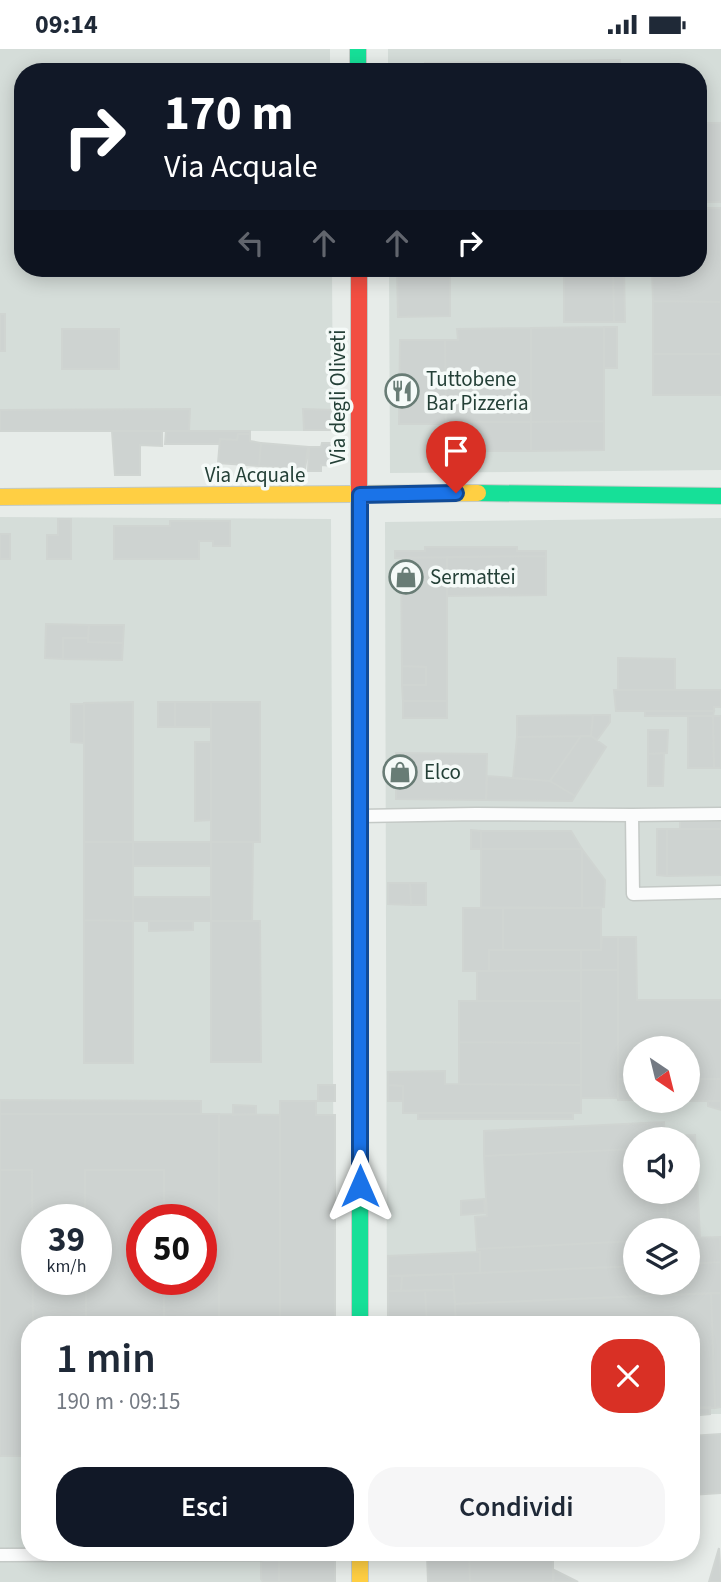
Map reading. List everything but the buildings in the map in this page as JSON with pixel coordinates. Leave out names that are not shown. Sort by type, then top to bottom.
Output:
[{"type":"main road","name":"Via degli Oliveti","points":[[359,277],[360,1316]]},
{"type":"main road","name":"Via Acquale","points":[[0,497],[456,493],[721,496]]},
{"type":"main road","points":[[360,1561],[360,1582]]},
{"type":"lane","points":[[360,816],[721,814]]},
{"type":"lane","points":[[632,815],[634,894],[721,892]]},
{"type":"lane","points":[[0,1555],[21,1555]]},
{"type":"shaded area","points":[[0,49],[330,49],[330,63],[14,63],[14,277],[332,277],[333,431],[0,431]]},
{"type":"shaded area","points":[[388,49],[721,49],[721,470],[390,473],[389,277],[707,277],[707,63],[388,63]]},
{"type":"shaded area","points":[[0,517],[331,519],[334,1316],[21,1316],[21,1561],[335,1561],[335,1582],[0,1582]]},
{"type":"shaded area","points":[[721,518],[721,1414],[700,1414],[700,1316],[387,1316],[385,522]]},
{"type":"traffic: fast","points":[[358,49],[358,63]]},
{"type":"traffic: fast","points":[[478,493],[721,496]]},
{"type":"traffic: fast","points":[[360,984],[360,1316]]},
{"type":"traffic: slow","points":[[0,497],[478,493]]},
{"type":"traffic: slow","points":[[359,533],[360,984]]},
{"type":"traffic: slow","points":[[360,1561],[360,1582]]},
{"type":"traffic: jam","points":[[359,277],[359,533]]},
{"type":"place","name":"Tuttobene Bar Pizzeria","points":[[402,391]]},
{"type":"place","name":"Sermattei","points":[[406,577]]},
{"type":"place","name":"Elco","points":[[400,772]]},
{"type":"route","points":[[360,1186],[360,495],[456,493]]}]
